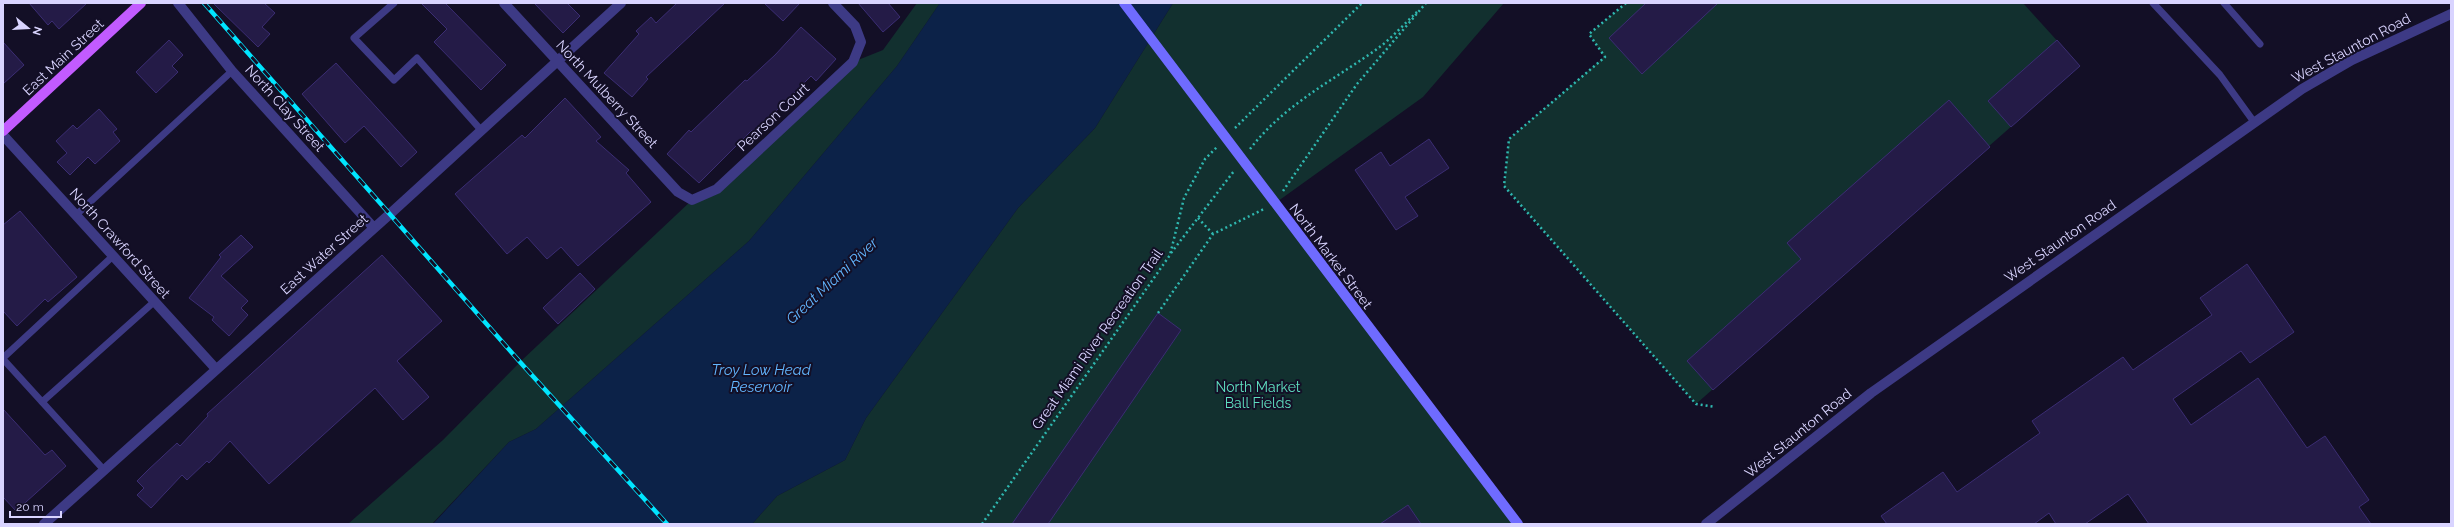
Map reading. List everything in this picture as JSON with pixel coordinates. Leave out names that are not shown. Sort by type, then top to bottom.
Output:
[{"type":"main road","name":"East Main Street","points":[[3,131],[141,3]]},
{"type":"main road","name":"North Market Street","points":[[1124,3],[1274,204],[1518,524]]},
{"type":"street","name":"North Clay Street","points":[[178,3],[232,71],[374,228]]},
{"type":"street","name":"North Mulberry Street","points":[[504,3],[678,192],[692,200]]},
{"type":"street","name":"East Water Street","points":[[44,524],[374,228],[557,59],[621,3]]},
{"type":"street","name":"Pearson Court","points":[[692,200],[717,189],[852,62],[861,42],[855,26],[833,3]]},
{"type":"street","name":"West Staunton Road","points":[[1706,524],[1871,393],[2302,89],[2352,60],[2451,14]]},
{"type":"street","name":"North Crawford Street","points":[[3,135],[216,369]]},
{"type":"lane","points":[[394,3],[354,38],[394,80],[417,58],[481,130]]},
{"type":"lane","points":[[2224,3],[2260,44]]},
{"type":"lane","points":[[2156,4],[2220,75],[2254,122]]},
{"type":"lane","points":[[76,215],[232,71]]},
{"type":"lane","points":[[104,470],[3,359],[114,256]]},
{"type":"lane","points":[[42,402],[154,301]]},
{"type":"path","points":[[1232,132],[1362,3]]},
{"type":"path","points":[[1158,313],[1213,234],[1274,204],[1358,84],[1426,3],[1378,48],[1308,94],[1264,132],[1249,151]]},
{"type":"path","points":[[1626,3],[1589,34],[1605,57],[1510,139],[1504,186],[1696,404],[1714,407]]},
{"type":"path","name":"Great Miami River Recreation Trail","points":[[982,524],[1170,254],[1184,198],[1206,159],[1221,142]]},
{"type":"path","points":[[1170,254],[1235,169]]},
{"type":"path","points":[[1198,218],[1213,234]]},
{"type":"green space","points":[[917,3],[940,3],[897,66],[749,241],[536,429],[509,442],[432,524],[348,524],[443,440],[520,362],[692,200],[717,189],[853,62],[883,50]]},
{"type":"green space","name":"North Market Ball Fields","points":[[1173,3],[1504,3],[1423,97],[1274,204],[1518,524],[752,524],[777,496],[845,460],[866,418],[1018,208],[1095,128]]},
{"type":"green space","points":[[1626,3],[2023,3],[2080,66],[1696,404],[1504,186],[1509,139],[1604,57],[1589,34]]},
{"type":"water","name":"Troy Low Head Reservoir","points":[[940,3],[1173,3],[1095,128],[1018,208],[866,418],[845,460],[777,496],[752,524],[433,524],[509,442],[536,429],[749,241],[897,66]]},
{"type":"building","points":[[29,3],[87,3],[59,29],[52,21],[48,25]]},
{"type":"building","points":[[213,3],[264,3],[275,13],[262,27],[270,34],[258,47]]},
{"type":"building","points":[[421,3],[445,3],[506,65],[481,90],[434,42],[447,29]]},
{"type":"building","points":[[534,3],[567,3],[580,16],[563,33]]},
{"type":"building","points":[[677,3],[725,3],[646,77],[648,79],[632,97],[604,73],[639,34],[636,31],[651,17],[656,23]]},
{"type":"building","points":[[764,3],[800,3],[783,21]]},
{"type":"building","points":[[858,3],[888,3],[900,17],[883,32]]},
{"type":"building","points":[[1646,3],[1718,3],[1642,74],[1609,38]]},
{"type":"building","points":[[801,27],[836,59],[816,81],[811,76],[767,120],[770,123],[756,135],[752,130],[699,183],[667,154],[689,130],[691,132],[745,80],[747,81],[775,55]]},
{"type":"building","points":[[169,40],[183,55],[172,66],[178,72],[156,93],[136,72]]},
{"type":"building","points":[[2057,40],[2080,66],[2011,127],[1988,101]]},
{"type":"building","points":[[3,42],[24,65],[3,84]]},
{"type":"building","points":[[336,63],[417,152],[401,167],[364,126],[345,143],[302,94]]},
{"type":"building","points":[[565,98],[601,137],[596,141],[629,170],[626,173],[651,202],[578,266],[561,247],[547,259],[527,237],[507,254],[455,194],[522,135],[525,138]]},
{"type":"building","points":[[1949,100],[1990,147],[1713,390],[1687,361],[1801,259],[1787,243]]},
{"type":"building","points":[[99,109],[117,129],[113,132],[120,141],[95,164],[88,157],[70,175],[57,162],[67,153],[56,141],[73,125],[77,129]]},
{"type":"building","points":[[1429,139],[1449,168],[1405,197],[1418,216],[1396,230],[1355,170],[1381,152],[1390,166]]},
{"type":"building","points":[[20,211],[77,277],[48,302],[45,299],[17,326],[3,311],[3,225]]},
{"type":"building","points":[[241,235],[253,247],[221,276],[248,301],[241,308],[248,315],[229,336],[212,320],[214,317],[189,298],[221,257],[219,255]]},
{"type":"building","points":[[382,255],[442,321],[397,361],[429,397],[403,420],[375,388],[269,484],[230,441],[209,463],[207,461],[187,480],[182,475],[151,508],[137,495],[144,488],[137,481],[148,470],[177,443],[180,446],[208,416],[207,414]]},
{"type":"building","points":[[2247,264],[2294,332],[2250,363],[2241,351],[2173,399],[2191,425],[2258,378],[2307,448],[2325,436],[2369,500],[2359,507],[2371,524],[2149,524],[2128,494],[2085,524],[2056,524],[2049,513],[2034,524],[1887,524],[1881,516],[1943,472],[1957,492],[2040,433],[2032,421],[2123,357],[2133,370],[2212,315],[2200,298]]},
{"type":"building","points":[[580,273],[595,289],[558,324],[543,308]]},
{"type":"building","points":[[1158,313],[1181,330],[1048,524],[1012,524]]},
{"type":"building","points":[[3,409],[45,455],[52,450],[66,466],[16,511],[3,497]]},
{"type":"building","points":[[1408,505],[1421,524],[1380,524]]},
{"type":"railway","points":[[204,3],[520,362],[667,524]]},
{"type":"water label","name":"Great Miami River","points":[[832,281]]}]
